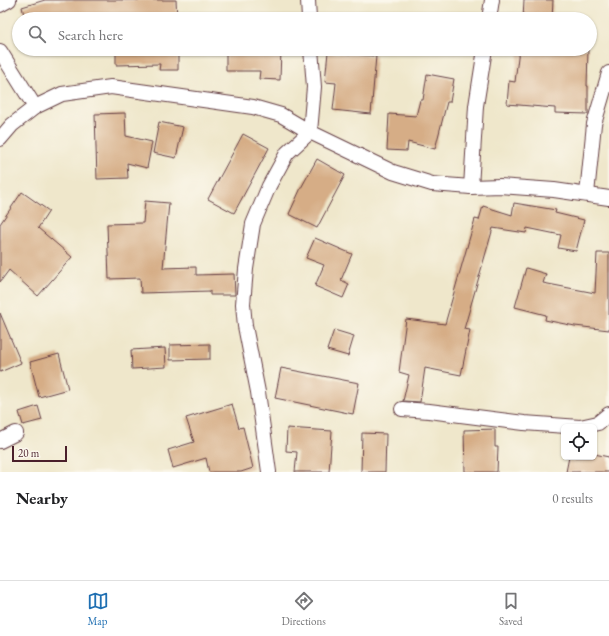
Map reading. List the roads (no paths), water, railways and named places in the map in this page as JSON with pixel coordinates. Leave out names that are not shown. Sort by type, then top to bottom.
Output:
[{"type":"street","points":[[0,5],[9,0]]},
{"type":"street","points":[[308,0],[309,12]]},
{"type":"street","points":[[490,12],[492,0]]},
{"type":"street","points":[[0,51],[35,107]]},
{"type":"street","points":[[269,472],[258,392],[245,326],[243,304],[246,269],[253,224],[268,186],[287,153],[310,132],[314,87],[312,56]]},
{"type":"street","points":[[471,187],[476,106],[484,56]]},
{"type":"street","points":[[587,194],[594,124],[609,73]]},
{"type":"street","points":[[0,139],[12,125],[35,107],[62,94],[111,87],[253,107],[281,115],[310,132],[393,172],[432,184],[471,187],[500,186],[554,190],[609,198]]},
{"type":"street","points":[[402,409],[524,423],[580,427],[606,421]]},
{"type":"street","points":[[0,441],[16,433]]}]
